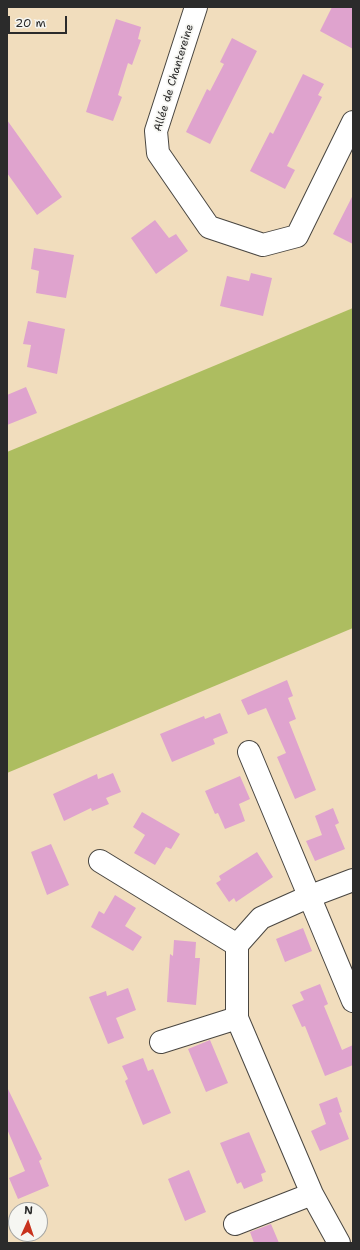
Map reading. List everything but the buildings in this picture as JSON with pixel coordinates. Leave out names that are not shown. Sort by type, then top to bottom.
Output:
[{"type":"street","name":"Allée de Chantereine","points":[[196,7],[156,131],[158,153],[208,226],[263,245],[297,236],[353,122]]},
{"type":"street","points":[[249,752],[308,897],[353,1001]]},
{"type":"street","points":[[100,861],[237,945]]},
{"type":"street","points":[[339,1243],[312,1194],[237,1018],[237,945],[261,918],[308,897],[353,880]]},
{"type":"street","points":[[161,1042],[237,1018]]},
{"type":"street","points":[[235,1224],[312,1194]]},
{"type":"green space","points":[[353,308],[353,628],[7,773],[7,452]]}]
